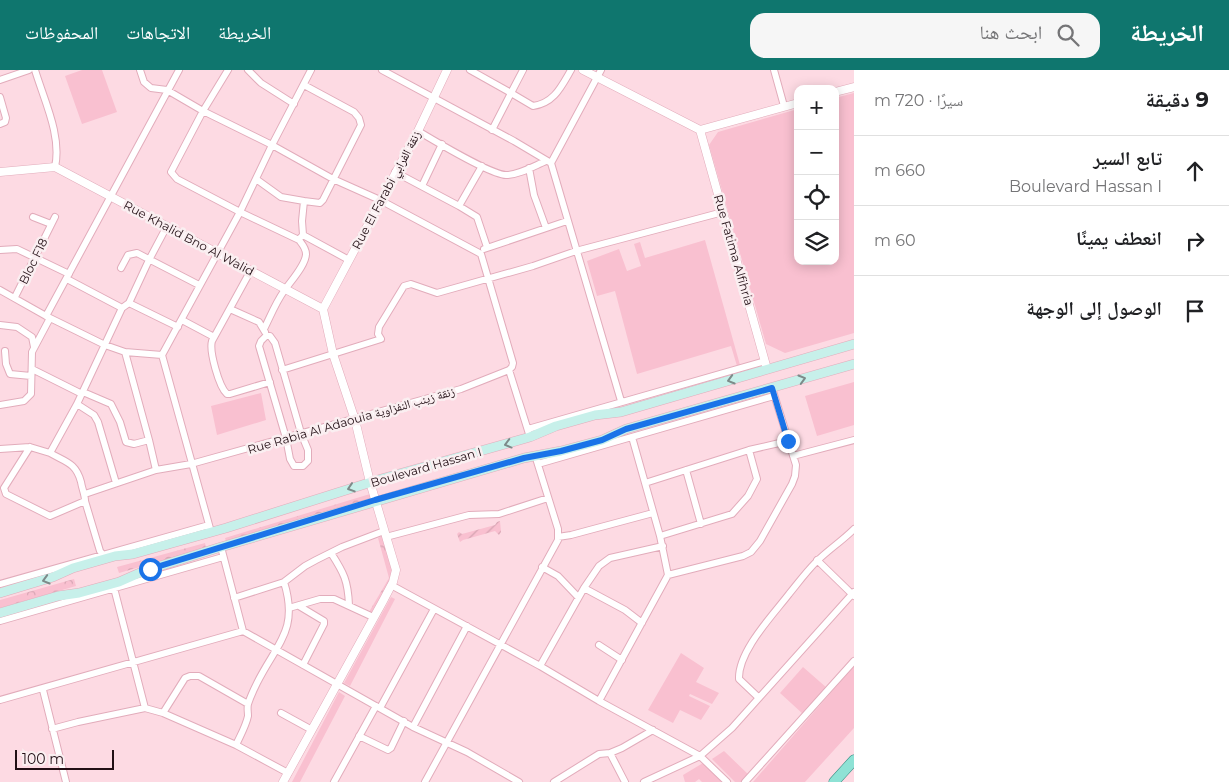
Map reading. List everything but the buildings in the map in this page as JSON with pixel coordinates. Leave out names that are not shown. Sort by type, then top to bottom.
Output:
[{"type":"main road","name":"Boulevard Hassan I","points":[[0,593],[54,578],[75,565],[105,557],[133,554],[210,528],[370,482],[529,433],[595,415],[621,412],[766,365],[854,344]]},
{"type":"main road","name":"Boulevard Hassan I","points":[[0,613],[58,596],[79,593],[119,582],[144,571],[221,546],[375,500],[537,460],[607,438],[626,429],[773,392],[854,364]]},
{"type":"main road","points":[[834,782],[854,760]]},
{"type":"street","points":[[0,80],[29,70]]},
{"type":"street","points":[[0,172],[55,167],[58,154],[55,137],[35,70]]},
{"type":"street","points":[[140,70],[146,85],[151,88],[167,90],[203,111],[272,144],[333,179],[380,200],[481,254],[513,363],[509,370],[529,433],[621,401],[766,365]]},
{"type":"street","points":[[0,405],[24,401],[31,394],[34,347],[68,277],[179,70]]},
{"type":"street","points":[[228,70],[203,111],[172,170],[172,174],[240,212],[349,260]]},
{"type":"street","points":[[210,528],[162,355],[240,212],[272,144],[311,70]]},
{"type":"street","points":[[382,70],[514,141],[549,162],[621,401]]},
{"type":"street","name":"Rue El Farabi زنقة الفرابي","points":[[323,309],[418,131],[447,70]]},
{"type":"street","points":[[470,70],[511,92],[530,105],[539,105],[553,98],[571,70]]},
{"type":"street","points":[[492,130],[523,70]]},
{"type":"street","points":[[583,70],[599,74],[700,130],[794,103]]},
{"type":"street","points":[[774,70],[784,106]]},
{"type":"street","points":[[251,71],[261,83],[294,104]]},
{"type":"street","points":[[418,131],[482,166],[503,175],[512,174],[549,162],[599,74]]},
{"type":"street","points":[[256,179],[281,197],[321,202],[360,128],[360,120],[354,112],[304,85]]},
{"type":"street","points":[[839,91],[854,87]]},
{"type":"street","points":[[0,96],[6,118],[5,122],[0,124]]},
{"type":"street","name":"Rue Fatima Alfihria","points":[[700,130],[766,365]]},
{"type":"street","points":[[422,186],[442,144]]},
{"type":"street","points":[[459,206],[482,166]]},
{"type":"street","name":"Rue Khalid Bno Al Walid","points":[[55,167],[323,309]]},
{"type":"street","points":[[529,168],[534,195],[546,228]]},
{"type":"street","points":[[395,172],[477,216],[487,247]]},
{"type":"street","points":[[230,309],[259,322],[265,333],[273,339],[309,457],[307,463],[303,466],[294,466],[290,462],[286,438],[259,346],[265,333],[284,289],[290,284],[305,259],[301,238],[304,201]]},
{"type":"street","points":[[282,370],[381,339],[378,334],[383,320],[407,284],[437,293],[533,266],[576,251],[723,212]]},
{"type":"street","name":"Bloc F18","points":[[33,217],[51,224]]},
{"type":"street","name":"Bloc F18","points":[[15,297],[55,217]]},
{"type":"street","points":[[481,254],[487,247],[567,222]]},
{"type":"street","points":[[50,453],[77,404],[122,308],[129,303],[166,226]]},
{"type":"street","points":[[0,250],[17,249],[36,258],[122,308]]},
{"type":"street","points":[[121,268],[126,258],[137,253],[199,285]]},
{"type":"street","points":[[251,270],[214,337],[211,348],[222,388],[227,394],[270,382]]},
{"type":"street","points":[[0,290],[48,317],[105,345],[125,352],[162,355]]},
{"type":"street","points":[[129,303],[178,327]]},
{"type":"street","points":[[283,782],[391,585],[396,570],[370,482],[355,420],[333,354],[323,309]]},
{"type":"street","points":[[182,320],[214,337]]},
{"type":"street","points":[[0,325],[17,327],[32,338],[34,347]]},
{"type":"street","points":[[5,350],[6,364],[10,374],[31,373],[111,404],[120,422],[126,442],[134,444],[149,440]]},
{"type":"street","points":[[125,352],[156,470]]},
{"type":"street","name":"Rue Rabia Al Adaouia زنقة زينب النفزاوية","points":[[30,446],[4,488],[6,494],[50,516],[116,483],[156,470],[191,464],[355,420],[461,389],[509,370]]},
{"type":"street","points":[[425,782],[556,544],[558,537],[556,524],[537,460],[632,437],[773,392],[796,465],[792,484],[760,541],[751,552],[743,556],[668,575]]},
{"type":"street","points":[[77,404],[94,415],[98,422],[116,483]]},
{"type":"street","points":[[599,701],[668,575],[663,546],[632,437]]},
{"type":"street","points":[[793,456],[854,440]]},
{"type":"street","points":[[645,483],[749,450],[788,441]]},
{"type":"street","points":[[0,449],[30,446],[50,453],[76,468],[79,472],[100,552],[105,557]]},
{"type":"street","points":[[660,536],[732,514],[748,496],[757,479],[749,450]]},
{"type":"street","points":[[686,470],[701,524]]},
{"type":"street","points":[[234,598],[284,582],[305,566],[342,547],[385,534],[469,515],[499,514],[548,498]]},
{"type":"street","points":[[558,537],[653,513]]},
{"type":"street","points":[[759,698],[739,679],[744,659],[758,635],[817,560],[854,529]]},
{"type":"street","points":[[221,546],[243,631],[378,707],[467,752],[519,782]]},
{"type":"street","points":[[540,666],[578,597],[599,566],[610,558],[663,546]]},
{"type":"street","points":[[331,553],[342,569],[348,586],[349,605]]},
{"type":"street","points":[[0,621],[223,557]]},
{"type":"street","points":[[644,782],[700,756],[732,728],[853,594],[817,560]]},
{"type":"street","points":[[0,584],[75,565]]},
{"type":"street","points":[[542,567],[558,576],[578,597]]},
{"type":"street","points":[[236,745],[248,716],[248,704],[256,683],[276,650],[289,622],[289,608],[284,582]]},
{"type":"street","points":[[391,585],[700,756],[727,782]]},
{"type":"street","points":[[114,588],[145,708]]},
{"type":"street","points":[[584,588],[625,610],[642,623]]},
{"type":"street","points":[[289,608],[327,598],[349,605],[373,617]]},
{"type":"street","points":[[299,606],[324,621],[303,665]]},
{"type":"street","points":[[334,782],[434,609]]},
{"type":"street","points":[[413,726],[467,626]]},
{"type":"street","points":[[0,700],[43,690],[243,631]]},
{"type":"street","points":[[599,645],[622,660]]},
{"type":"street","points":[[744,782],[854,661]]},
{"type":"street","points":[[162,713],[183,680],[190,676],[198,676],[248,704]]},
{"type":"street","points":[[43,690],[66,782]]},
{"type":"street","points":[[52,730],[78,722],[145,708],[162,713],[236,745],[288,773]]},
{"type":"street","points":[[282,713],[312,730]]},
{"type":"street","points":[[359,736],[388,750],[404,721]]},
{"type":"street","points":[[554,782],[599,754],[610,753],[633,743],[653,730]]},
{"type":"street","points":[[610,753],[624,782]]},
{"type":"green space","points":[[82,70],[102,70],[117,112],[82,124],[65,76]]},
{"type":"green space","points":[[854,93],[854,333],[785,353],[766,344],[709,145],[718,132],[794,110],[794,265],[839,265],[839,97]]},
{"type":"green space","points":[[705,240],[740,365],[737,366],[731,346],[637,374],[615,291],[597,296],[587,261],[619,249],[627,271],[641,266],[634,244],[640,242],[645,258]]},
{"type":"green space","points":[[854,382],[854,425],[817,436],[805,396]]},
{"type":"green space","points":[[261,393],[266,420],[217,435],[211,406]]},
{"type":"green space","points":[[370,494],[372,500],[227,544],[225,538]]},
{"type":"green space","points":[[500,521],[501,532],[499,535],[495,531],[460,542],[457,534],[459,532],[462,534],[495,525]]},
{"type":"green space","points":[[382,536],[395,578],[374,616],[369,612],[389,578],[378,538]]},
{"type":"green space","points":[[205,543],[206,548],[119,573],[117,567]]},
{"type":"green space","points":[[74,579],[76,586],[0,608],[0,600]]},
{"type":"green space","points":[[391,597],[395,599],[350,686],[344,683]]},
{"type":"green space","points":[[681,653],[704,668],[696,682],[719,693],[712,704],[690,694],[689,696],[710,706],[701,720],[680,710],[673,723],[648,710]]},
{"type":"green space","points":[[854,666],[854,728],[805,782],[753,782]]},
{"type":"green space","points":[[803,667],[827,688],[803,714],[780,693]]},
{"type":"green space","points":[[339,692],[345,696],[300,782],[292,782]]},
{"type":"green space","points":[[724,751],[750,776],[745,782],[735,782],[712,759]]},
{"type":"green space","points":[[703,763],[723,782],[702,782],[699,779],[695,782],[685,782],[683,775]]},
{"type":"route","points":[[150,569],[369,502],[524,458],[561,451],[607,438],[626,429],[772,388],[788,441]]}]
